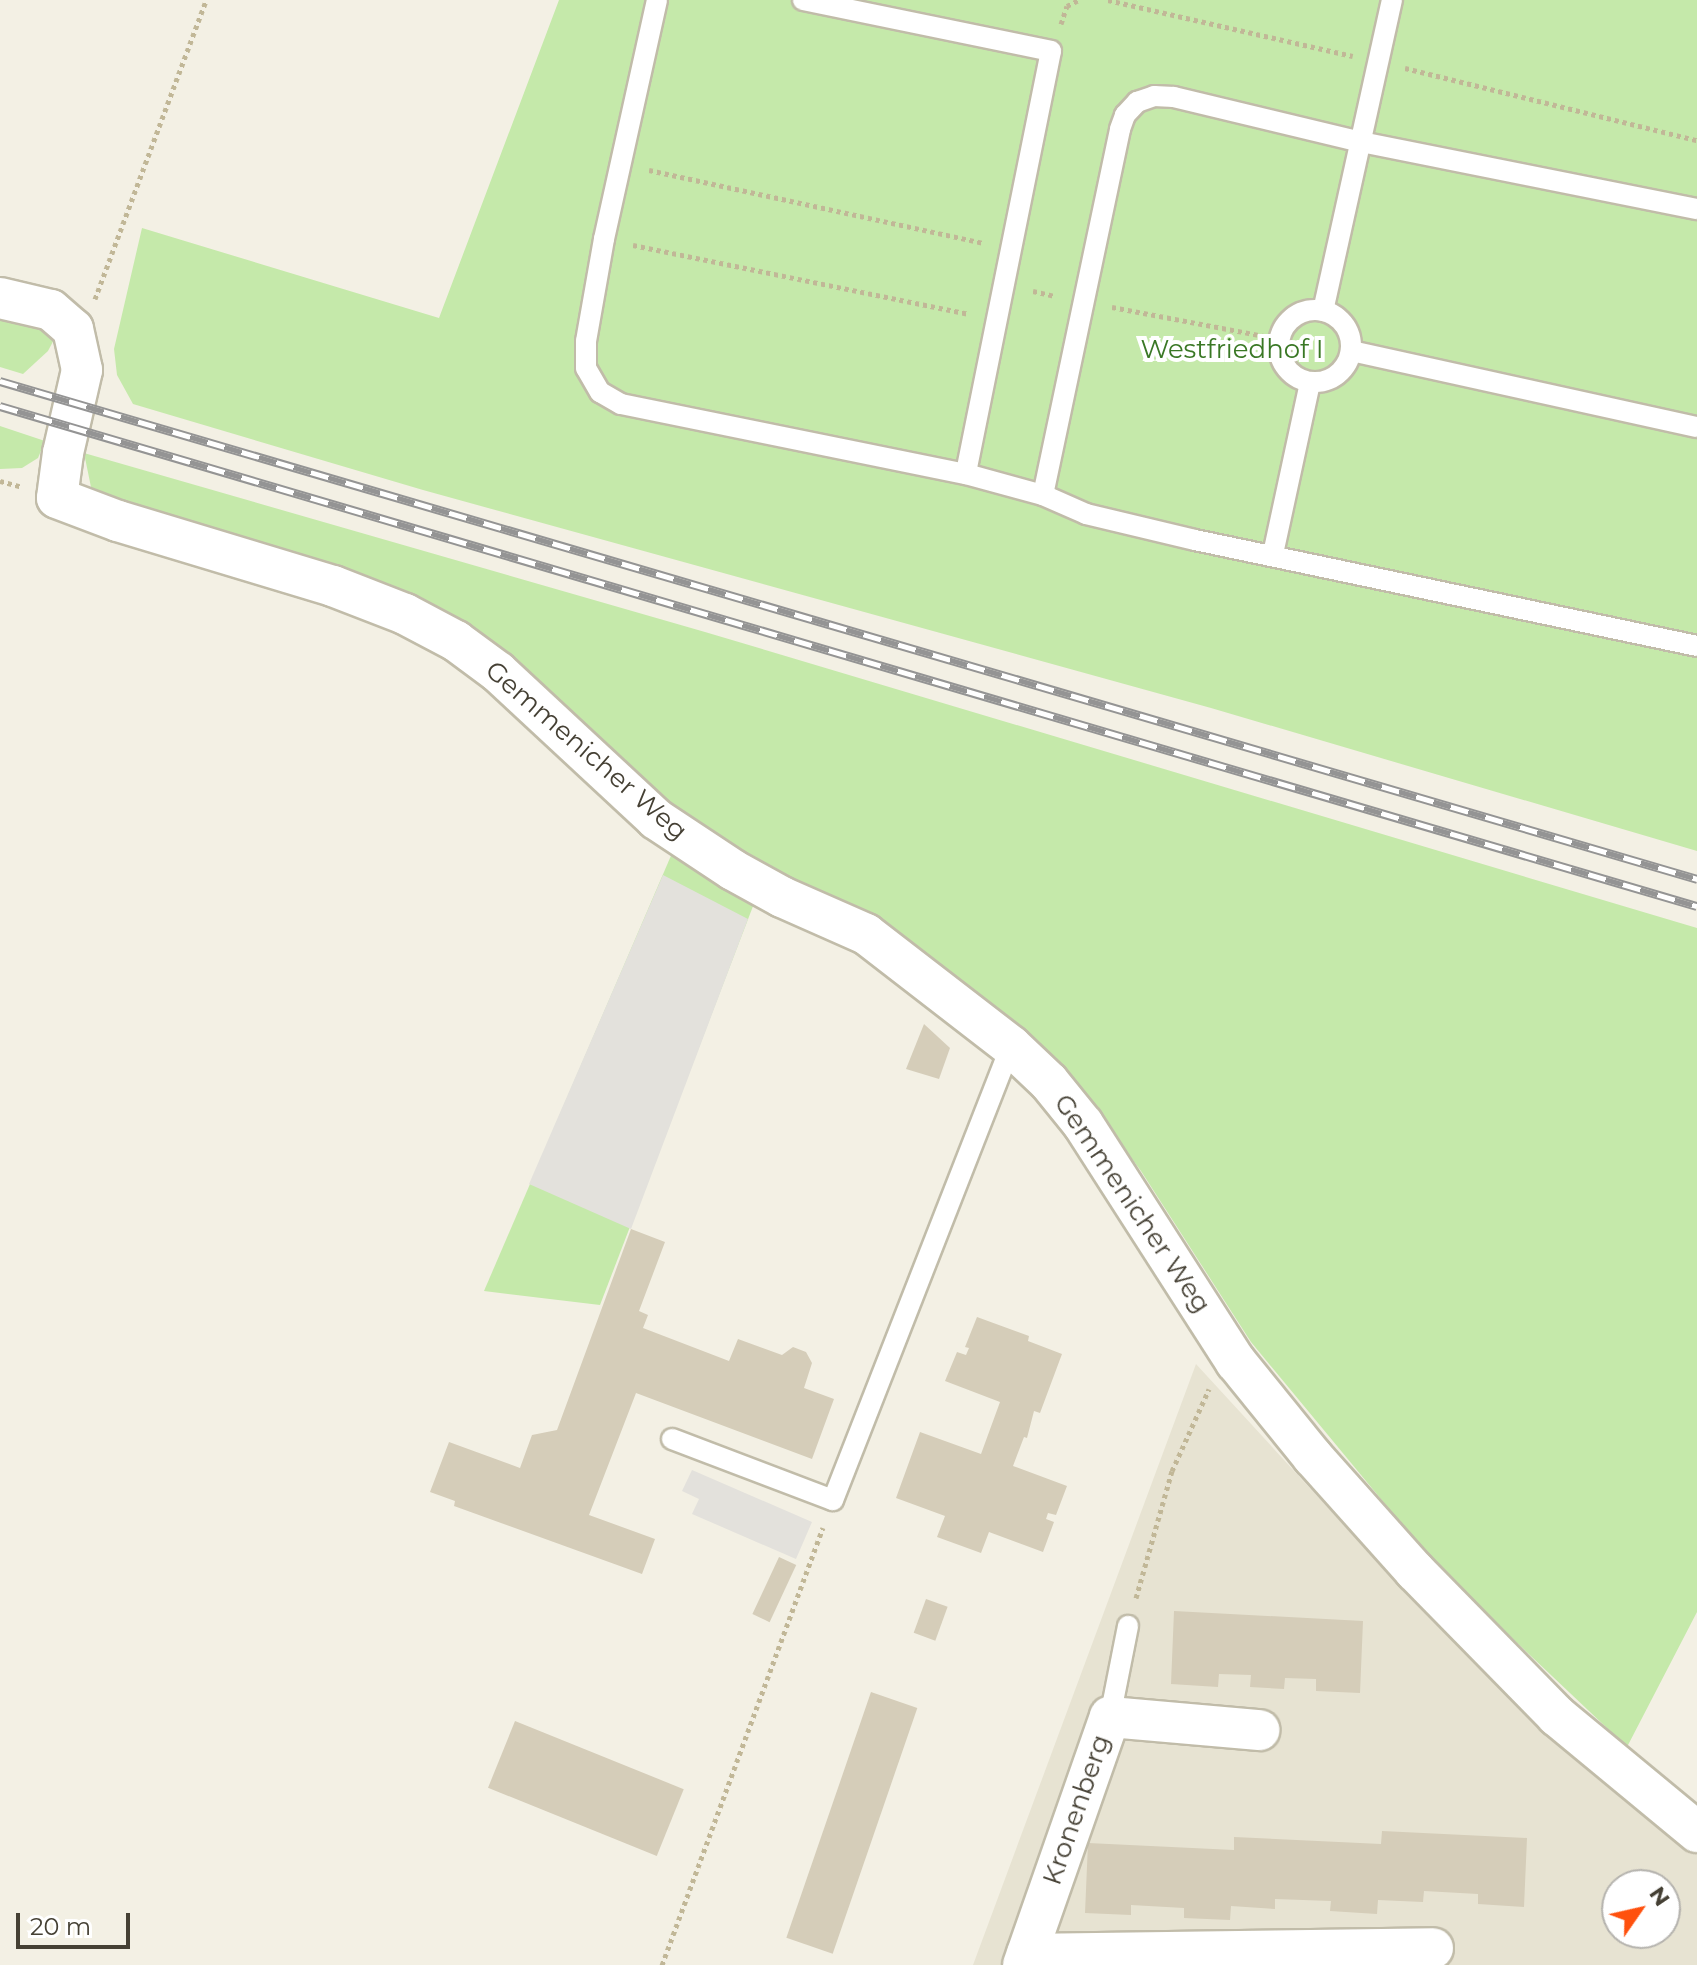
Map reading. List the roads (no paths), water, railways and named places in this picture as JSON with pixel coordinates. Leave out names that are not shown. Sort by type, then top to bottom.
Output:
[{"type":"street","name":"Gemmenicher Weg","points":[[0,298],[51,310],[73,329],[82,370],[63,453],[57,498],[118,521],[333,586],[405,614],[456,641],[498,672],[656,819],[757,884],[866,934],[1011,1046],[1049,1082],[1083,1124],[1236,1362],[1333,1480],[1415,1571],[1557,1716],[1697,1832]]},
{"type":"street","name":"Kronenberg","points":[[1259,1730],[1110,1717],[1025,1959],[1433,1948]]},
{"type":"lane","points":[[657,0],[604,239],[586,341],[586,368],[600,392],[621,404],[966,474],[1043,495],[1086,514],[1195,540],[1273,554],[1697,646]]},
{"type":"lane","points":[[803,0],[1051,51],[966,474]]},
{"type":"lane","points":[[1323,311],[1392,0]]},
{"type":"lane","points":[[1043,495],[1120,129],[1125,115],[1137,102],[1154,96],[1174,97],[1361,142],[1697,209]]},
{"type":"lane","points":[[1323,311],[1342,321],[1348,330],[1351,351],[1342,372],[1333,379],[1310,383],[1289,372],[1279,351],[1279,339],[1290,319],[1300,313],[1323,311]]},
{"type":"lane","points":[[1351,351],[1697,427]]},
{"type":"lane","points":[[1273,554],[1310,383]]},
{"type":"lane","points":[[672,1439],[833,1500],[1011,1046]]},
{"type":"lane","points":[[1110,1717],[1128,1626]]},
{"type":"railway","points":[[0,381],[1697,879]]},
{"type":"railway","points":[[0,406],[1697,906]]},
{"type":"park label","name":"Westfriedhof I","points":[[1232,350]]}]
